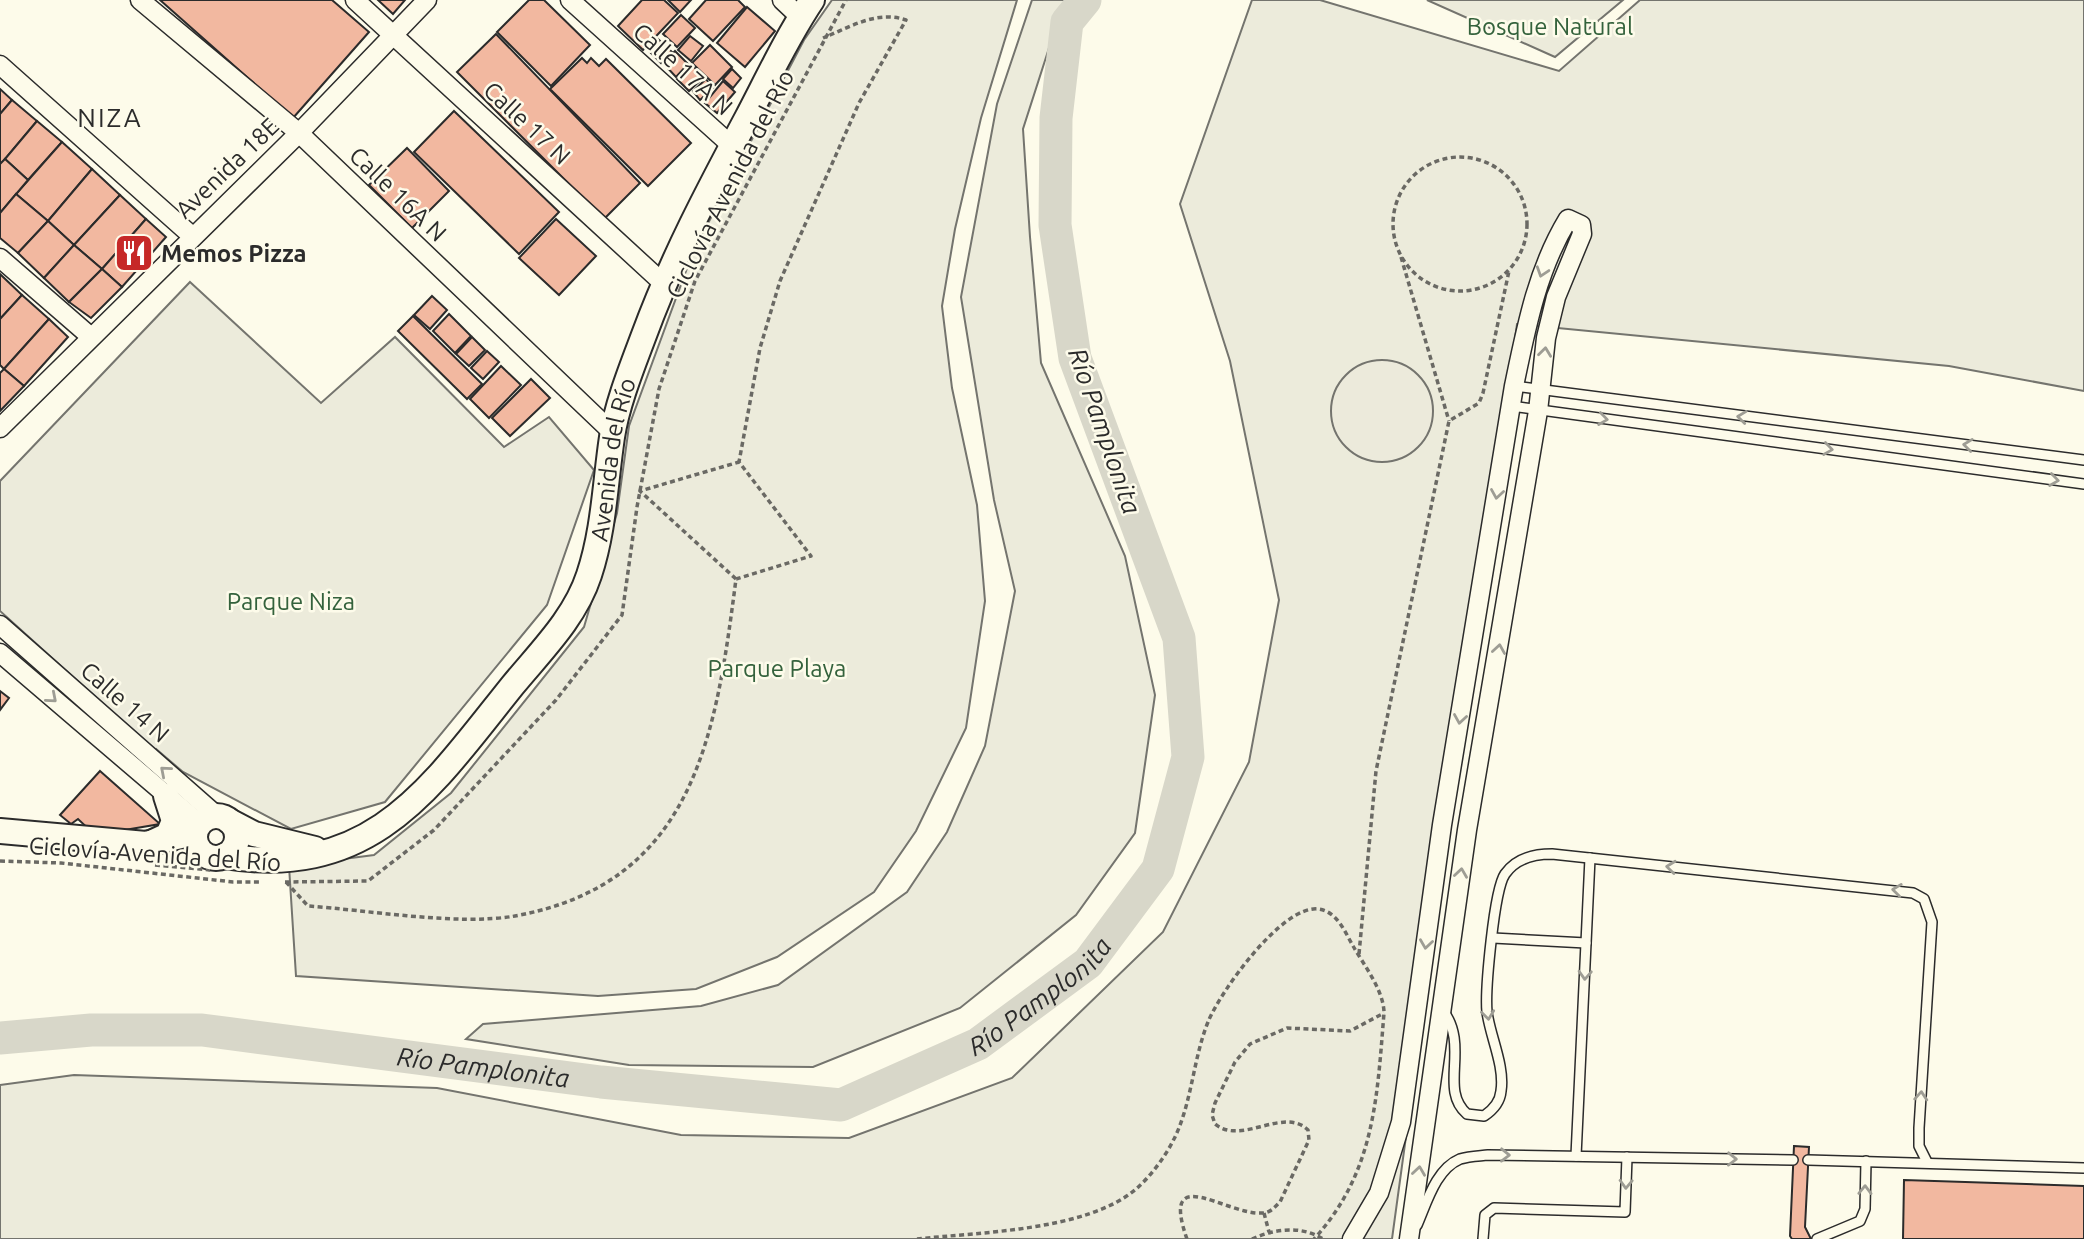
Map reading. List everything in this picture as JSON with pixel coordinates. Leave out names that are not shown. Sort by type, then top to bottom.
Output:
[{"type":"main road","name":"Avenida del Río","points":[[144,854],[216,860],[274,861],[330,850],[369,835],[416,802],[573,611],[589,578],[601,533],[613,433],[643,338],[690,226],[806,9]]},
{"type":"main road","points":[[144,854],[168,835],[171,828],[173,814],[166,796]]},
{"type":"main road","points":[[0,831],[144,854],[215,820],[278,841],[330,850]]},
{"type":"main road","points":[[215,820],[237,837],[233,850],[216,860],[196,838],[215,820]]},
{"type":"street","name":"Calle 16A N","points":[[140,0],[299,133],[613,433]]},
{"type":"street","name":"Calle 17 N","points":[[355,0],[664,284]]},
{"type":"street","name":"Avenida 18E","points":[[0,428],[299,133],[427,0]]},
{"type":"street","name":"Calle 17A N","points":[[570,0],[732,146]]},
{"type":"street","points":[[782,0],[806,9]]},
{"type":"street","points":[[0,65],[192,236]]},
{"type":"street","points":[[1352,1239],[1379,1193],[1401,1122],[1442,825],[1514,386],[1526,330],[1549,249],[1568,219],[1577,220],[1582,234],[1556,297],[1546,338],[1538,411],[1467,830],[1410,1239]]},
{"type":"street","points":[[0,258],[91,337]]},
{"type":"street","name":"Calle 14 N","points":[[0,625],[215,820]]},
{"type":"street","name":"Calle 14 N","points":[[0,653],[166,796],[215,820]]},
{"type":"street","points":[[1452,769],[1464,779],[1478,777]]},
{"type":"street","points":[[1442,825],[1446,819],[1460,818],[1467,830]]},
{"type":"lane","points":[[1514,386],[2084,460]]},
{"type":"lane","points":[[1511,406],[2084,484]]},
{"type":"lane","points":[[1442,1009],[1455,1029],[1455,1100],[1467,1114],[1484,1116],[1492,1111],[1502,1088],[1487,1009],[1501,883],[1517,861],[1542,854],[1908,891],[1924,899],[1932,922],[1919,1140],[1927,1162]]},
{"type":"lane","points":[[1576,1156],[1590,858]]},
{"type":"lane","points":[[1493,938],[1586,943]]},
{"type":"lane","points":[[1410,1239],[1435,1184],[1448,1165],[1463,1158],[1488,1155],[1793,1160]]},
{"type":"lane","points":[[1483,1239],[1485,1215],[1494,1208],[1625,1212],[1627,1157]]},
{"type":"lane","points":[[1808,1160],[2084,1168]]},
{"type":"lane","points":[[1818,1239],[1860,1221],[1865,1209],[1866,1161]]},
{"type":"path","name":"Ciclovía Avenida del Río","points":[[0,861],[61,863],[233,882],[368,881],[434,830],[556,700],[622,615],[640,491],[659,389],[695,281],[823,38],[846,0]]},
{"type":"path","points":[[736,579],[811,556],[739,462],[760,348],[779,281],[859,103],[906,20],[893,15],[867,19],[823,38]]},
{"type":"path","points":[[1359,956],[1376,771],[1449,421],[1393,230],[1395,206],[1404,186],[1420,169],[1440,159],[1462,156],[1485,160],[1504,172],[1517,190],[1524,210],[1525,231],[1519,253],[1509,271],[1479,403],[1449,421]]},
{"type":"path","points":[[1399,252],[1411,270],[1429,283],[1449,290],[1471,290],[1492,284],[1509,271]]},
{"type":"path","points":[[640,491],[739,462]]},
{"type":"path","points":[[640,491],[736,579]]},
{"type":"path","points":[[286,881],[308,906],[466,918],[513,916],[566,902],[615,879],[649,848],[678,811],[697,772],[723,681],[736,579]]},
{"type":"path","points":[[144,854],[216,860]]},
{"type":"path","points":[[917,1239],[1069,1220],[1106,1209],[1135,1190],[1156,1168],[1175,1138],[1209,1020],[1222,992],[1273,933],[1294,917],[1308,910],[1320,909],[1340,923],[1381,998],[1384,1013],[1377,1100],[1366,1152],[1343,1200],[1316,1237]]},
{"type":"path","points":[[1187,1239],[1179,1216],[1179,1207],[1185,1199],[1196,1196],[1264,1213],[1280,1202],[1309,1140],[1308,1130],[1293,1122],[1230,1131],[1215,1124],[1212,1115],[1215,1103],[1235,1062],[1250,1044],[1277,1031],[1299,1028],[1350,1031],[1384,1013]]},
{"type":"path","points":[[1264,1213],[1269,1232]]},
{"type":"path","points":[[1253,1239],[1269,1232],[1301,1231],[1323,1239]]},
{"type":"green space","name":"Parque Playa","points":[[832,0],[1017,0],[981,118],[955,229],[942,306],[952,388],[977,505],[985,601],[966,728],[916,831],[874,892],[777,957],[696,989],[598,996],[296,976],[289,866],[374,855],[451,793],[584,627],[617,513],[629,426],[693,252],[804,40]]},
{"type":"green space","points":[[1032,0],[1073,0],[1059,17],[1023,129],[1030,237],[1041,363],[1125,556],[1155,695],[1135,833],[1076,915],[960,1008],[813,1067],[629,1065],[466,1039],[483,1024],[701,1006],[778,985],[907,892],[947,832],[985,746],[1015,591],[994,500],[961,297],[997,104]]},
{"type":"green space","points":[[1252,0],[1320,0],[1559,71],[1640,0],[2084,0],[2084,391],[1949,366],[1517,324],[1392,1239],[0,1239],[0,1085],[74,1075],[437,1088],[681,1135],[849,1138],[1012,1078],[1163,932],[1249,762],[1279,600],[1230,361],[1180,204]]},
{"type":"green space","name":"Bosque Natural","points":[[1427,0],[1623,0],[1555,57]]},
{"type":"green space","name":"Parque Niza","points":[[190,282],[321,403],[395,337],[504,447],[549,417],[594,470],[547,605],[385,802],[291,829],[183,772],[154,750],[0,611],[0,481]]},
{"type":"shaded area","points":[[1382,360],[1401,364],[1418,375],[1429,392],[1433,411],[1429,430],[1418,447],[1401,458],[1382,462],[1363,458],[1346,447],[1335,430],[1331,411],[1335,392],[1346,375],[1363,364]]},
{"type":"building","points":[[160,0],[332,0],[369,32],[293,118]]},
{"type":"building","points":[[378,0],[405,0],[393,14]]},
{"type":"building","points":[[529,0],[544,0],[590,45],[551,86],[497,32]]},
{"type":"building","points":[[642,0],[664,0],[678,13],[643,50],[618,26]]},
{"type":"building","points":[[668,0],[691,0],[680,12]]},
{"type":"building","points":[[706,0],[738,0],[745,7],[713,41],[689,19]]},
{"type":"building","points":[[747,7],[775,31],[745,67],[717,43]]},
{"type":"building","points":[[681,15],[695,28],[677,47],[663,34]]},
{"type":"building","points":[[496,34],[640,183],[604,219],[457,72]]},
{"type":"building","points":[[690,36],[703,46],[691,61],[678,50]]},
{"type":"building","points":[[658,39],[672,52],[661,63],[648,50]]},
{"type":"building","points":[[710,45],[732,67],[715,85],[692,63]]},
{"type":"building","points":[[675,51],[688,64],[676,77],[663,63]]},
{"type":"building","points":[[582,58],[587,63],[591,58],[599,66],[606,59],[691,143],[648,186],[550,89]]},
{"type":"building","points":[[692,65],[704,77],[689,91],[677,79]]},
{"type":"building","points":[[732,69],[741,78],[733,88],[723,79]]},
{"type":"building","points":[[706,79],[713,88],[700,100],[693,91]]},
{"type":"building","points":[[723,81],[735,92],[717,113],[705,103]]},
{"type":"building","points":[[0,89],[12,100],[0,114]]},
{"type":"building","points":[[12,100],[37,121],[0,165],[0,114]]},
{"type":"building","points":[[454,111],[559,212],[519,254],[414,152]]},
{"type":"building","points":[[37,121],[62,142],[28,180],[5,159]]},
{"type":"building","points":[[62,142],[92,169],[48,221],[16,194]]},
{"type":"building","points":[[407,148],[449,191],[412,228],[369,185]]},
{"type":"building","points":[[5,159],[28,180],[0,213],[0,164]]},
{"type":"building","points":[[92,169],[120,195],[74,245],[48,221]]},
{"type":"building","points":[[16,194],[48,221],[18,253],[0,238],[0,213]]},
{"type":"building","points":[[120,195],[146,219],[102,269],[74,245]]},
{"type":"building","name":"Memos Pizza","points":[[146,219],[166,237],[122,287],[102,269]]},
{"type":"building","points":[[556,219],[596,256],[559,295],[519,258]]},
{"type":"building","points":[[48,221],[74,245],[44,278],[18,253]]},
{"type":"building","points":[[74,245],[102,269],[69,302],[44,278]]},
{"type":"building","points":[[102,269],[122,287],[91,318],[69,302]]},
{"type":"building","points":[[0,274],[22,295],[0,319]]},
{"type":"building","points":[[22,295],[49,319],[4,369],[0,365],[0,319]]},
{"type":"building","points":[[432,296],[447,310],[430,329],[414,315]]},
{"type":"building","points":[[449,314],[471,336],[455,353],[433,331]]},
{"type":"building","points":[[413,316],[482,384],[467,399],[398,331]]},
{"type":"building","points":[[49,319],[68,337],[24,386],[4,369]]},
{"type":"building","points":[[472,337],[485,350],[469,366],[456,354]]},
{"type":"building","points":[[487,351],[499,362],[483,379],[471,368]]},
{"type":"building","points":[[501,366],[521,385],[489,418],[470,399]]},
{"type":"building","points":[[4,369],[24,386],[0,411],[0,373]]},
{"type":"building","points":[[531,379],[550,398],[510,436],[492,418]]},
{"type":"building","points":[[0,691],[9,698],[0,710]]},
{"type":"building","points":[[100,771],[160,824],[95,835],[78,819],[71,824],[60,815]]},
{"type":"building","points":[[1794,1146],[1809,1147],[1805,1227],[1811,1239],[1792,1239],[1790,1236]]},
{"type":"building","points":[[1904,1180],[2084,1186],[2084,1239],[1903,1239]]},
{"type":"waterway","name":"Río Pamplonita","points":[[0,1038],[91,1030],[202,1030],[601,1082],[841,1105],[978,1044],[1088,963],[1158,869],[1188,757],[1179,638],[1075,358],[1055,225],[1056,118],[1067,22],[1085,0]]},
{"type":"place","name":"Memos Pizza","points":[[134,253]]},
{"type":"district","name":"NIZA","points":[[110,117]]}]
